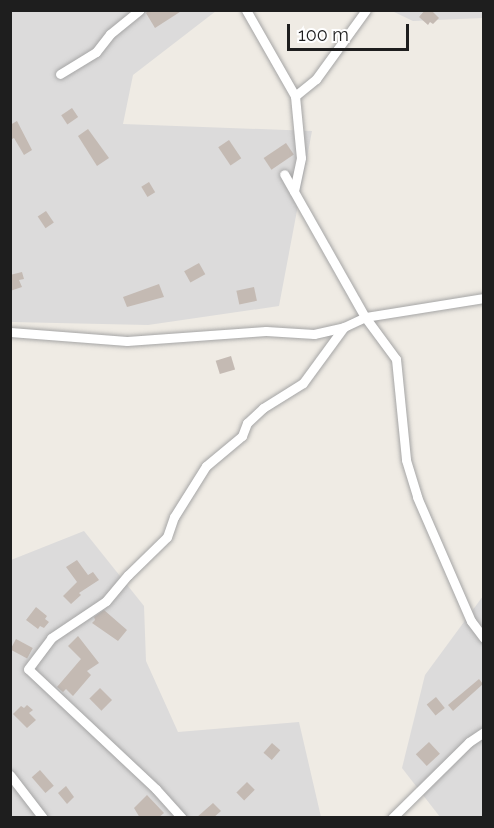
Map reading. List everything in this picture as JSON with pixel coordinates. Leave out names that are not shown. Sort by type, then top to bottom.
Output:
[{"type":"street","points":[[60,74],[96,52],[110,34],[140,10]]},
{"type":"street","points":[[246,10],[295,96],[301,158],[294,190]]},
{"type":"street","points":[[295,96],[316,79],[366,10]]},
{"type":"street","points":[[284,174],[365,317],[396,359],[406,460],[417,497],[471,621],[483,638]]},
{"type":"street","points":[[10,332],[127,341],[266,331],[314,334],[344,327],[365,317],[483,298]]},
{"type":"street","points":[[182,818],[156,789],[28,669],[51,638],[106,601],[128,575],[167,537],[174,517],[206,466],[242,436],[247,423],[263,408],[303,383],[344,327]]},
{"type":"street","points":[[392,818],[469,741],[483,732]]},
{"type":"street","points":[[10,775],[43,818]]},
{"type":"shaded area","points":[[11,11],[216,11],[133,75],[123,124],[312,131],[279,306],[148,325],[11,322]]},
{"type":"shaded area","points":[[392,11],[483,11],[483,18],[413,21]]},
{"type":"shaded area","points":[[84,531],[144,606],[146,661],[178,732],[299,722],[321,817],[11,818],[11,560]]},
{"type":"shaded area","points":[[483,596],[483,817],[440,817],[402,768],[425,675]]},
{"type":"building","points":[[149,10],[183,10],[155,28],[146,13]]},
{"type":"building","points":[[425,10],[431,10],[439,18],[433,24],[430,22],[428,25],[419,17]]},
{"type":"building","points":[[72,108],[78,117],[67,124],[61,115]]},
{"type":"building","points":[[17,121],[32,150],[24,155],[14,138],[10,140],[10,125]]},
{"type":"building","points":[[88,129],[109,158],[97,166],[78,136]]},
{"type":"building","points":[[229,140],[241,158],[231,166],[218,147]]},
{"type":"building","points":[[286,143],[294,155],[271,170],[264,158]]},
{"type":"building","points":[[149,182],[155,192],[147,197],[141,187]]},
{"type":"building","points":[[46,211],[54,223],[46,228],[38,217]]},
{"type":"building","points":[[199,263],[205,274],[190,283],[184,271]]},
{"type":"building","points":[[22,272],[24,279],[19,280],[22,287],[10,291],[10,275]]},
{"type":"building","points":[[159,284],[164,297],[127,307],[123,297]]},
{"type":"building","points":[[254,287],[257,301],[239,304],[236,291]]},
{"type":"building","points":[[231,356],[235,369],[220,374],[216,361]]},
{"type":"building","points":[[77,560],[88,575],[93,572],[99,580],[79,593],[81,595],[71,604],[63,596],[77,582],[66,567]]},
{"type":"building","points":[[36,607],[47,616],[45,619],[49,622],[44,628],[40,626],[38,629],[26,620]]},
{"type":"building","points":[[104,610],[127,630],[118,641],[92,623],[95,620],[94,617]]},
{"type":"building","points":[[78,636],[99,663],[87,671],[91,675],[73,696],[66,689],[63,692],[57,687],[81,659],[68,646]]},
{"type":"building","points":[[16,639],[33,648],[27,659],[10,650]]},
{"type":"building","points":[[479,679],[483,684],[453,711],[448,705]]},
{"type":"building","points":[[100,688],[112,700],[101,711],[89,699]]},
{"type":"building","points":[[436,697],[445,708],[435,715],[427,705]]},
{"type":"building","points":[[27,705],[33,710],[29,713],[36,720],[27,728],[13,714],[21,706],[24,708]]},
{"type":"building","points":[[429,742],[440,754],[427,766],[416,754]]},
{"type":"building","points":[[272,743],[280,750],[272,760],[263,753]]},
{"type":"building","points":[[40,770],[54,786],[45,793],[32,777]]},
{"type":"building","points":[[247,782],[255,790],[244,800],[236,793]]},
{"type":"building","points":[[66,786],[74,797],[67,804],[58,793]]},
{"type":"building","points":[[147,795],[164,813],[158,818],[140,818],[134,808]]},
{"type":"building","points":[[213,803],[221,811],[213,818],[196,818]]}]
